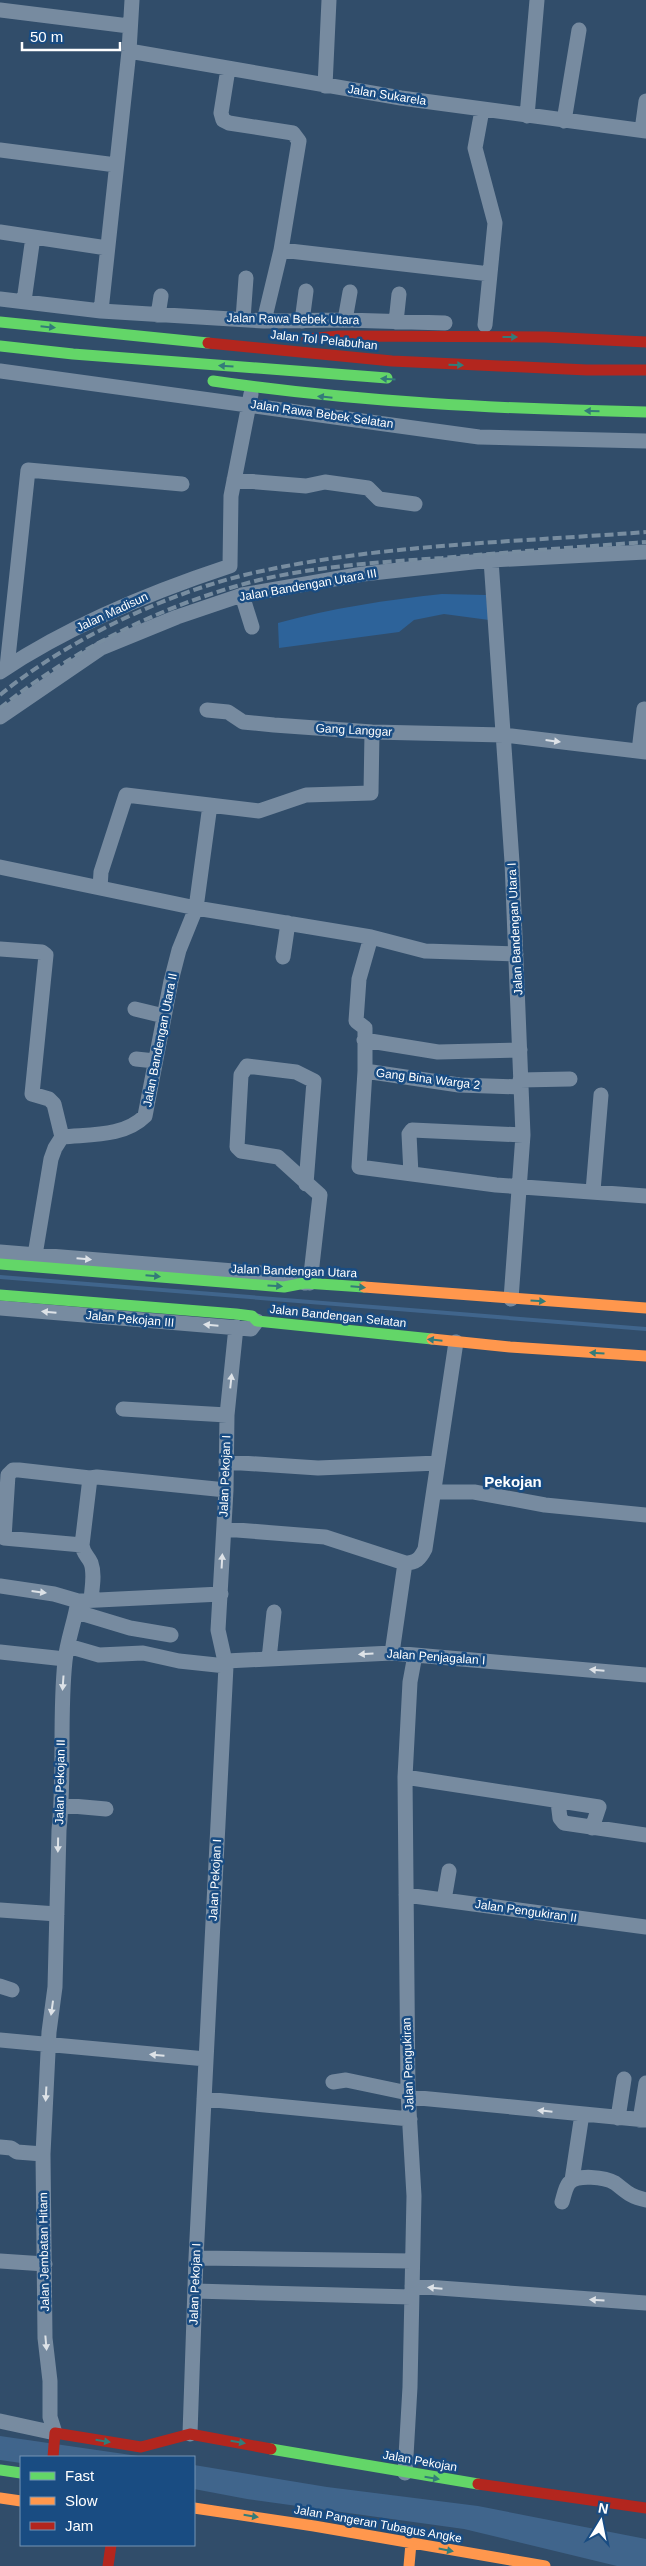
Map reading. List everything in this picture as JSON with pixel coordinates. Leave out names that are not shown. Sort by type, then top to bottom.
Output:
[{"type":"main road","name":"Jalan Tol Pelabuhan","points":[[0,322],[150,339],[439,364],[646,370]]},
{"type":"main road","points":[[234,345],[339,336],[544,337],[646,342]]},
{"type":"main road","points":[[0,346],[100,356],[403,380]]},
{"type":"main road","points":[[100,356],[176,375]]},
{"type":"main road","points":[[204,380],[345,399],[561,410],[646,412]]},
{"type":"main road","name":"Jalan Bandengan Utara","points":[[0,1264],[284,1287],[308,1283],[646,1308]]},
{"type":"main road","points":[[0,1295],[236,1321]]},
{"type":"main road","name":"Jalan Bandengan Selatan","points":[[257,1321],[456,1342],[646,1356]]},
{"type":"main road","points":[[55,2435],[141,2447],[151,2446],[190,2434]]},
{"type":"main road","name":"Jalan Pekojan","points":[[190,2434],[405,2473],[646,2508]]},
{"type":"main road","name":"Jalan Jembatan Hitam","points":[[53,2456],[55,2435]]},
{"type":"main road","points":[[0,2470],[20,2473]]},
{"type":"main road","points":[[0,2498],[20,2500]]},
{"type":"main road","name":"Jalan Pangeran Tubagus Angke","points":[[199,2508],[545,2566]]},
{"type":"main road","points":[[409,2560],[411,2543]]},
{"type":"main road","points":[[108,2566],[112,2546]]},
{"type":"street","points":[[101,312],[129,51],[132,0]]},
{"type":"street","points":[[325,86],[329,0]]},
{"type":"street","points":[[527,116],[536,0]]},
{"type":"street","points":[[0,10],[45,7],[129,26]]},
{"type":"street","points":[[564,121],[579,30]]},
{"type":"street","name":"Jalan Sukarela","points":[[129,51],[325,86],[482,110],[644,130]]},
{"type":"street","points":[[228,69],[222,113],[223,120],[229,123],[293,133],[299,141],[281,250],[254,320]]},
{"type":"street","points":[[644,130],[646,101]]},
{"type":"street","points":[[482,110],[476,148],[495,223],[485,325]]},
{"type":"street","points":[[0,150],[116,165]]},
{"type":"street","points":[[0,232],[107,248]]},
{"type":"street","points":[[24,301],[33,237]]},
{"type":"street","points":[[281,250],[490,274]]},
{"type":"street","points":[[246,278],[254,320],[250,404],[234,480],[306,486],[325,482],[368,488],[379,499],[415,504]]},
{"type":"street","points":[[302,321],[306,291]]},
{"type":"street","points":[[345,320],[350,292]]},
{"type":"street","points":[[396,322],[399,294]]},
{"type":"street","points":[[158,315],[161,296]]},
{"type":"street","points":[[0,358],[3,299]]},
{"type":"street","name":"Jalan Rawa Bebek Utara","points":[[3,299],[101,312],[254,320],[345,320],[646,330]]},
{"type":"street","name":"Jalan Rawa Bebek Selatan","points":[[0,371],[479,437],[646,441]]},
{"type":"street","points":[[3,670],[4,639],[28,470],[182,484]]},
{"type":"street","name":"Jalan Madisun","points":[[3,670],[85,624],[147,596],[230,566],[234,480]]},
{"type":"street","name":"Jalan Bandengan Utara III","points":[[0,717],[100,648],[177,617],[242,595],[363,574],[491,560],[646,552]]},
{"type":"street","name":"Jalan Bandengan Utara I","points":[[491,560],[504,735],[516,954],[523,1135],[512,1299]]},
{"type":"street","points":[[242,595],[252,627]]},
{"type":"street","points":[[643,752],[644,709]]},
{"type":"street","name":"Gang Langgar","points":[[207,710],[228,712],[243,722],[372,732],[504,735],[643,752]]},
{"type":"street","points":[[100,888],[101,872],[126,795],[260,811],[306,794],[370,793],[372,732]]},
{"type":"street","name":"Jalan Bandengan Utara II","points":[[62,1138],[121,1131],[136,1125],[145,1116],[179,950],[196,908],[210,805]]},
{"type":"street","points":[[0,866],[196,908],[371,937],[425,951],[516,954]]},
{"type":"street","points":[[283,957],[288,923]]},
{"type":"street","points":[[365,1071],[364,1027],[356,1022],[360,979],[371,937]]},
{"type":"street","points":[[0,949],[42,952],[46,955],[32,1094],[49,1099],[54,1104],[62,1138],[55,1148],[51,1159],[35,1255]]},
{"type":"street","points":[[135,1009],[164,1016]]},
{"type":"street","points":[[364,1040],[438,1052],[520,1050]]},
{"type":"street","points":[[136,1058],[155,1061]]},
{"type":"street","points":[[0,1252],[285,1275],[308,1283],[319,1192],[306,1184],[278,1157],[241,1151],[237,1147],[241,1075],[247,1066],[296,1072],[314,1081],[306,1184]]},
{"type":"street","name":"Gang Bina Warga 2","points":[[410,1174],[359,1167],[365,1071],[459,1085],[520,1084],[570,1079]]},
{"type":"street","points":[[593,1191],[601,1095]]},
{"type":"street","points":[[523,1135],[412,1130],[409,1134],[410,1174],[646,1196]]},
{"type":"street","name":"Jalan Pekojan III","points":[[0,1308],[236,1321],[251,1329],[257,1321]]},
{"type":"street","name":"Jalan Pekojan I","points":[[190,2434],[196,2258],[226,1663],[218,1630],[226,1490],[227,1415],[236,1321]]},
{"type":"street","points":[[224,1529],[326,1537],[405,1563],[412,1563],[420,1558],[425,1549],[456,1342]]},
{"type":"street","points":[[123,1409],[227,1415]]},
{"type":"street","points":[[226,1462],[318,1468],[438,1463]]},
{"type":"street","points":[[90,1478],[82,1546],[4,1538],[8,1479],[10,1473],[19,1470],[226,1490]]},
{"type":"street","points":[[434,1492],[474,1492],[545,1505],[646,1514]]},
{"type":"street","name":"Jalan Pekojan II","points":[[48,2045],[55,1987],[61,1805],[60,1728],[66,1653],[93,1570],[90,1560],[84,1555],[82,1546]]},
{"type":"street","points":[[392,1653],[405,1563]]},
{"type":"street","points":[[0,1586],[54,1594],[82,1604],[130,1628],[171,1635]]},
{"type":"street","points":[[82,1604],[221,1594]]},
{"type":"street","points":[[269,1659],[274,1612]]},
{"type":"street","name":"Jalan Penjagalan I","points":[[0,1652],[99,1655],[143,1653],[179,1661],[226,1663],[392,1653],[646,1675]]},
{"type":"street","name":"Jalan Pengukiran","points":[[405,2473],[410,2388],[414,2196],[408,2095],[405,1776],[410,1682],[415,1655]]},
{"type":"street","points":[[405,1776],[558,1802],[599,1807],[592,1828]]},
{"type":"street","points":[[558,1802],[561,1821],[592,1828],[646,1834]]},
{"type":"street","points":[[61,1805],[106,1810]]},
{"type":"street","points":[[444,1900],[449,1871]]},
{"type":"street","name":"Jalan Pengukiran II","points":[[406,1895],[646,1927]]},
{"type":"street","points":[[0,1910],[57,1914]]},
{"type":"street","points":[[0,2040],[206,2059]]},
{"type":"street","name":"Jalan Jembatan Hitam","points":[[48,2045],[43,2154],[45,2338],[50,2381],[50,2417],[55,2435]]},
{"type":"street","points":[[618,2118],[624,2079]]},
{"type":"street","points":[[333,2082],[346,2080],[408,2095],[643,2120],[646,2083]]},
{"type":"street","points":[[204,2099],[410,2118]]},
{"type":"street","points":[[572,2180],[582,2114]]},
{"type":"street","points":[[0,2147],[11,2148],[16,2152],[43,2154]]},
{"type":"street","points":[[562,2202],[567,2185],[572,2180],[586,2177],[610,2181],[629,2194],[646,2200]]},
{"type":"street","points":[[196,2258],[412,2261]]},
{"type":"street","points":[[0,2262],[45,2264]]},
{"type":"street","points":[[195,2291],[411,2292],[646,2303]]},
{"type":"street","points":[[0,2421],[55,2435]]},
{"type":"shaded area","points":[[442,594],[486,595],[489,620],[444,614],[414,620],[399,632],[279,648],[278,623],[360,605]]},
{"type":"shaded area","points":[[0,2436],[138,2456],[20,2456],[20,2463],[0,2460]]},
{"type":"shaded area","points":[[195,2465],[327,2487],[478,2506],[646,2539],[646,2566],[617,2566],[464,2529],[247,2499],[195,2489]]},
{"type":"waterway","points":[[0,1277],[646,1329]]},
{"type":"railway","points":[[0,695],[28,674],[90,635],[159,603],[229,579],[309,562],[405,549],[646,532]]},
{"type":"railway","points":[[0,708],[59,666],[122,630],[189,602],[259,580],[304,571],[350,565],[646,542]]},
{"type":"traffic: fast","points":[[0,322],[208,343]]},
{"type":"traffic: fast","points":[[0,346],[73,354],[387,378]]},
{"type":"traffic: fast","points":[[213,381],[321,394],[429,403],[537,409],[646,412]]},
{"type":"traffic: fast","points":[[0,1264],[284,1287],[305,1283],[364,1287]]},
{"type":"traffic: fast","points":[[0,1295],[236,1314],[252,1316],[257,1321],[432,1339]]},
{"type":"traffic: fast","points":[[271,2449],[478,2484]]},
{"type":"traffic: fast","points":[[0,2470],[20,2473]]},
{"type":"traffic: slow","points":[[364,1287],[646,1308]]},
{"type":"traffic: slow","points":[[432,1339],[510,1347],[646,1356]]},
{"type":"traffic: slow","points":[[0,2498],[20,2501]]},
{"type":"traffic: slow","points":[[195,2508],[314,2526],[545,2566]]},
{"type":"traffic: slow","points":[[409,2566],[411,2543]]},
{"type":"traffic: jam","points":[[307,339],[339,336],[545,337],[646,342]]},
{"type":"traffic: jam","points":[[208,343],[392,361],[587,370],[646,370]]},
{"type":"traffic: jam","points":[[53,2456],[55,2433],[141,2447],[190,2434],[271,2449]]},
{"type":"traffic: jam","points":[[478,2484],[646,2508]]},
{"type":"traffic: jam","points":[[108,2566],[111,2546]]},
{"type":"district","name":"Pekojan","points":[[513,1482]]}]
